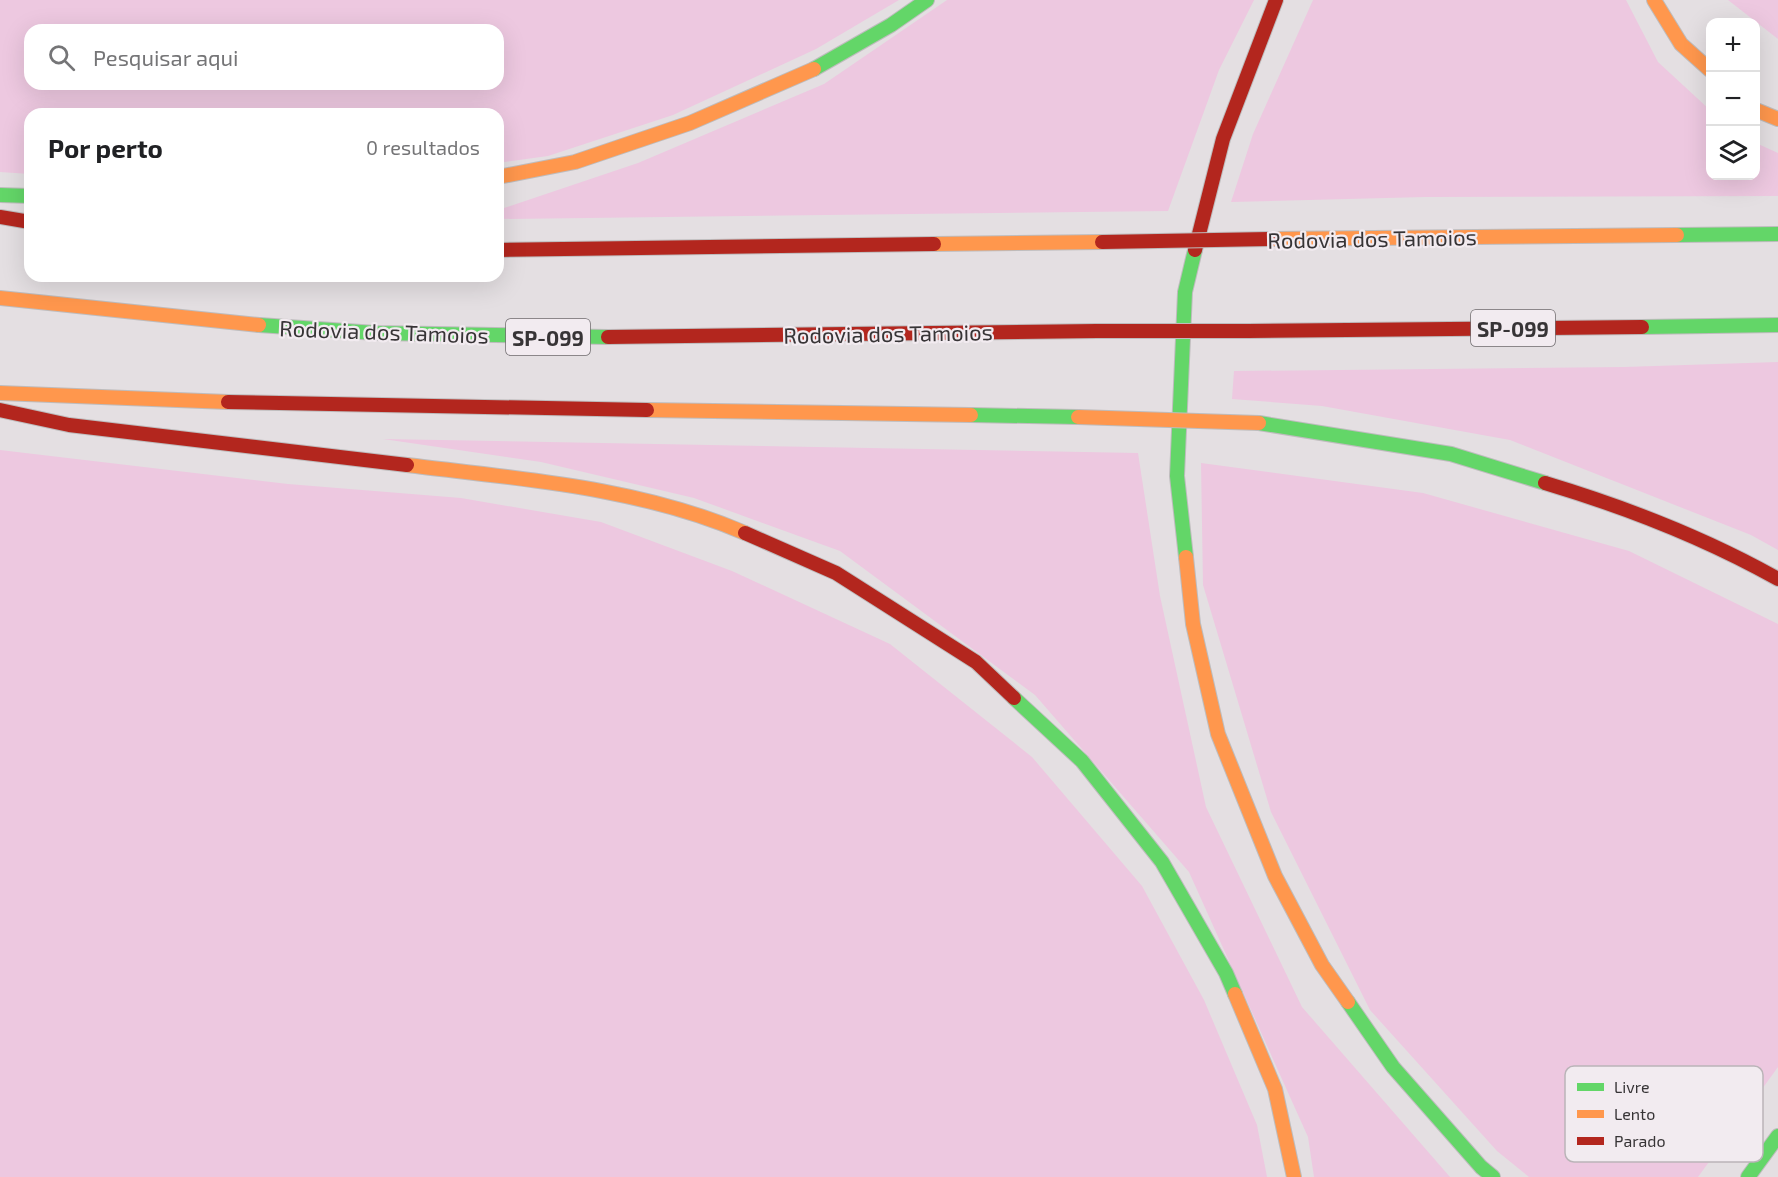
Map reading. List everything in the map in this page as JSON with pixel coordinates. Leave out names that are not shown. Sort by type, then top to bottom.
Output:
[{"type":"highway","points":[[504,176],[575,162],[690,123],[811,71],[891,25],[927,0]]},
{"type":"highway","points":[[1276,0],[1223,139],[1185,292],[1177,476],[1193,624],[1218,734],[1275,876],[1322,965],[1393,1067],[1481,1167],[1493,1177]]},
{"type":"highway","points":[[1654,0],[1681,44],[1706,66]]},
{"type":"highway","points":[[1760,112],[1778,119]]},
{"type":"highway","points":[[0,195],[24,196]]},
{"type":"highway","points":[[0,217],[24,221]]},
{"type":"highway","name":"Rodovia dos Tamoios","points":[[504,250],[1778,234]]},
{"type":"highway","name":"Rodovia dos Tamoios","points":[[0,298],[205,321],[376,333],[571,337],[1778,325]]},
{"type":"highway","points":[[0,393],[275,404],[1078,417],[1259,423],[1462,458],[1602,500],[1741,558],[1778,579]]},
{"type":"highway","points":[[0,410],[69,425],[588,487],[715,520],[836,573],[976,662],[1082,761],[1162,862],[1226,974],[1275,1089],[1294,1177]]},
{"type":"highway","points":[[1763,1156],[1778,1136]]},
{"type":"highway","points":[[1748,1177],[1759,1162]]},
{"type":"shaded area","points":[[0,0],[899,0],[816,49],[673,115],[548,156],[504,162],[504,108],[24,108],[24,174],[0,172]]},
{"type":"shaded area","points":[[947,0],[1254,0],[1219,70],[1168,211],[504,219],[504,208],[638,163],[824,84]]},
{"type":"shaded area","points":[[1313,0],[1626,0],[1658,62],[1706,106],[1706,180],[1760,180],[1760,145],[1778,153],[1778,196],[1425,197],[1231,202],[1253,134]]},
{"type":"shaded area","points":[[1728,0],[1778,0],[1778,39],[1760,25],[1760,18],[1751,18]]},
{"type":"shaded area","points":[[1778,362],[1778,550],[1751,535],[1510,440],[1322,406],[1232,399],[1234,371],[1624,367]]},
{"type":"shaded area","points":[[383,439],[1138,453],[1160,596],[1206,807],[1302,1007],[1450,1177],[1314,1177],[1308,1137],[1189,872],[1035,695],[840,551],[694,498],[541,462]]},
{"type":"shaded area","points":[[0,450],[288,484],[461,498],[601,522],[732,571],[890,644],[1032,757],[1142,886],[1204,1000],[1257,1125],[1267,1177],[0,1177]]},
{"type":"shaded area","points":[[1201,463],[1423,493],[1629,551],[1778,624],[1778,1067],[1763,1088],[1763,1066],[1565,1066],[1565,1162],[1709,1162],[1698,1177],[1529,1177],[1497,1151],[1370,1010],[1271,812],[1203,585]]},
{"type":"traffic: fast","points":[[814,69],[891,25],[927,0]]},
{"type":"traffic: fast","points":[[0,195],[24,196]]},
{"type":"traffic: fast","points":[[1677,235],[1778,234]]},
{"type":"traffic: fast","points":[[1186,557],[1177,476],[1185,292],[1195,250]]},
{"type":"traffic: fast","points":[[259,325],[376,333],[608,337]]},
{"type":"traffic: fast","points":[[1642,327],[1778,325]]},
{"type":"traffic: fast","points":[[971,415],[1078,417]]},
{"type":"traffic: fast","points":[[1259,423],[1451,454],[1545,483]]},
{"type":"traffic: fast","points":[[1014,698],[1082,761],[1162,862],[1226,973],[1235,994]]},
{"type":"traffic: fast","points":[[1348,1002],[1393,1067],[1481,1167],[1493,1177]]},
{"type":"traffic: fast","points":[[1763,1156],[1778,1136]]},
{"type":"traffic: fast","points":[[1748,1177],[1759,1162]]},
{"type":"traffic: slow","points":[[1654,0],[1681,44],[1706,66]]},
{"type":"traffic: slow","points":[[504,176],[575,162],[690,123],[814,69]]},
{"type":"traffic: slow","points":[[1760,112],[1778,119]]},
{"type":"traffic: slow","points":[[1270,239],[1677,235]]},
{"type":"traffic: slow","points":[[934,244],[1102,242]]},
{"type":"traffic: slow","points":[[0,298],[259,325]]},
{"type":"traffic: slow","points":[[0,393],[228,402]]},
{"type":"traffic: slow","points":[[647,410],[971,415]]},
{"type":"traffic: slow","points":[[1078,417],[1259,423]]},
{"type":"traffic: slow","points":[[407,465],[536,481],[622,495],[705,517],[745,533]]},
{"type":"traffic: slow","points":[[1186,557],[1193,624],[1218,734],[1275,876],[1322,965],[1348,1002]]},
{"type":"traffic: slow","points":[[1235,994],[1275,1089],[1294,1177]]},
{"type":"traffic: jam","points":[[1195,250],[1223,139],[1276,0]]},
{"type":"traffic: jam","points":[[0,217],[24,221]]},
{"type":"traffic: jam","points":[[1102,242],[1270,239]]},
{"type":"traffic: jam","points":[[504,250],[934,244]]},
{"type":"traffic: jam","points":[[1248,331],[1642,327]]},
{"type":"traffic: jam","points":[[608,337],[1097,331]]},
{"type":"traffic: jam","points":[[1097,331],[1248,331]]},
{"type":"traffic: jam","points":[[228,402],[647,410]]},
{"type":"traffic: jam","points":[[0,410],[69,425],[407,465]]},
{"type":"traffic: jam","points":[[1545,483],[1605,502],[1664,525],[1722,550],[1778,579]]},
{"type":"traffic: jam","points":[[745,533],[836,573],[976,662],[1014,698]]}]
